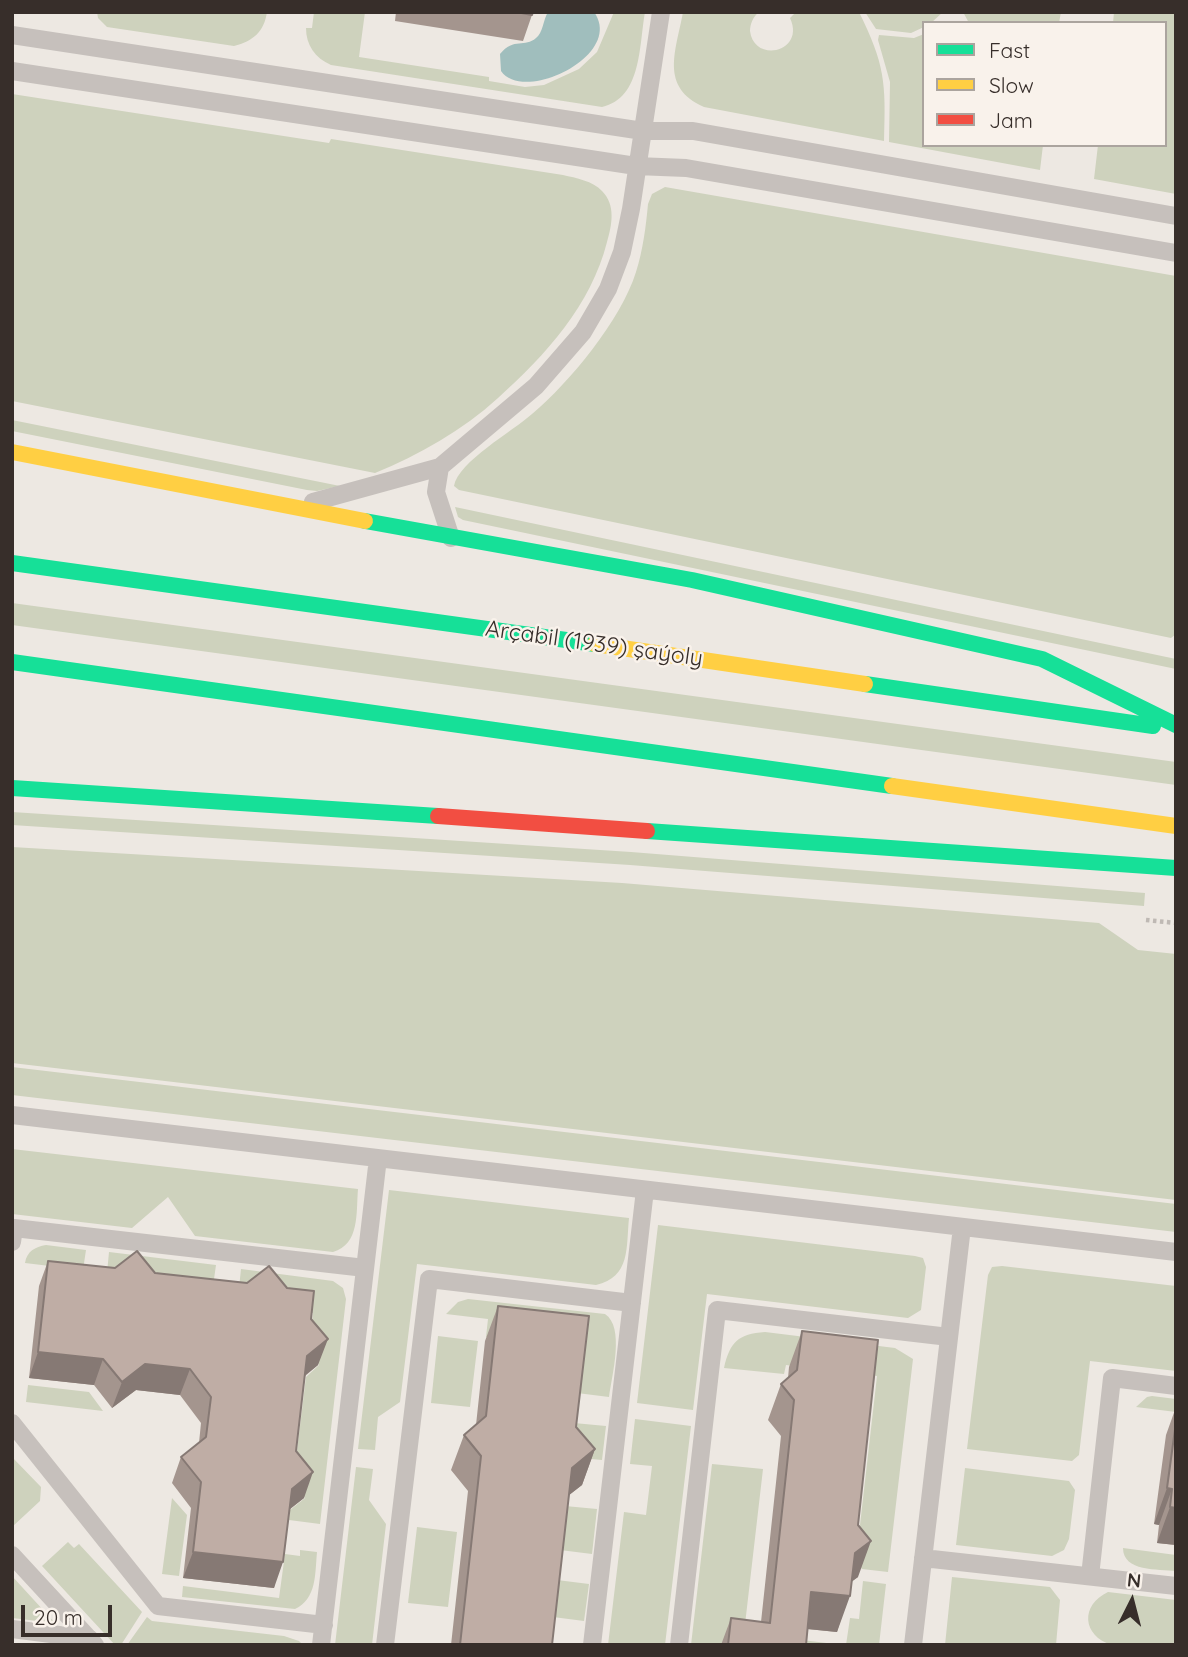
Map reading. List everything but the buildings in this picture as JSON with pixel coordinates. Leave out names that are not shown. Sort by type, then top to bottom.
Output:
[{"type":"main road","points":[[12,452],[451,538],[692,580],[1042,659],[1176,727]]},
{"type":"main road","name":"Arçabil (1939) şaýoly","points":[[12,563],[1176,727]]},
{"type":"main road","points":[[12,662],[1176,826]]},
{"type":"main road","points":[[12,788],[1176,868]]},
{"type":"lane","points":[[296,507],[440,467],[536,386],[583,332],[608,289],[620,261],[631,209],[661,12]]},
{"type":"lane","points":[[12,35],[643,131],[693,131],[1176,216]]},
{"type":"lane","points":[[12,71],[636,166],[685,168],[1176,253]]},
{"type":"lane","points":[[440,467],[436,492],[451,538]]},
{"type":"lane","points":[[12,1115],[1176,1252]]},
{"type":"lane","points":[[321,1645],[378,1158]]},
{"type":"lane","points":[[592,1645],[645,1190]]},
{"type":"lane","points":[[913,1645],[962,1227]]},
{"type":"lane","points":[[12,1242],[14,1228],[365,1268]]},
{"type":"lane","points":[[385,1645],[429,1279],[632,1303]]},
{"type":"lane","points":[[678,1645],[717,1310],[949,1337]]},
{"type":"lane","points":[[1090,1576],[1112,1378],[1176,1386]]},
{"type":"lane","points":[[12,1423],[158,1606],[324,1625]]},
{"type":"lane","points":[[12,1555],[89,1643]]},
{"type":"lane","points":[[923,1558],[1176,1586]]},
{"type":"lane","points":[[12,1629],[89,1643]]},
{"type":"path","points":[[1146,920],[1176,923]]},
{"type":"green space","points":[[97,12],[267,12],[256,35],[234,46],[107,27],[98,18]]},
{"type":"green space","points":[[314,12],[365,12],[359,57],[489,77],[489,81],[525,87],[544,85],[579,69],[597,52],[614,12],[645,12],[632,82],[615,102],[602,107],[331,65],[316,55],[308,40],[306,28],[312,28]]},
{"type":"green space","points":[[683,12],[759,12],[752,21],[750,31],[754,41],[760,48],[778,50],[791,39],[793,30],[790,18],[796,12],[859,12],[874,46],[882,74],[885,103],[884,141],[704,107],[690,99],[681,89],[674,67]]},
{"type":"green space","points":[[865,12],[943,12],[933,21],[922,21],[922,28],[911,33],[876,29]]},
{"type":"green space","points":[[963,12],[1061,12],[1059,21],[968,21]]},
{"type":"green space","points":[[1114,12],[1176,12],[1176,194],[1094,179],[1098,147],[1167,147],[1167,21],[1113,21]]},
{"type":"green space","points":[[879,35],[914,38],[922,35],[922,147],[1043,147],[1040,170],[889,142],[890,82],[878,40]]},
{"type":"green space","points":[[12,94],[329,143],[331,139],[573,177],[594,185],[606,197],[612,215],[609,236],[600,265],[578,308],[549,346],[516,382],[455,431],[424,450],[375,473],[12,401]]},
{"type":"green space","points":[[665,187],[1176,276],[1176,634],[1171,638],[459,490],[454,486],[465,467],[475,457],[547,401],[578,368],[607,330],[629,291],[636,272],[652,194]]},
{"type":"green space","points":[[12,420],[340,486],[317,491],[307,490],[12,431]]},
{"type":"green space","points":[[455,507],[1176,659],[1176,669],[463,520],[458,517]]},
{"type":"green space","points":[[12,603],[1176,762],[1176,785],[12,625]]},
{"type":"green space","points":[[12,812],[631,852],[1145,893],[1144,906],[630,865],[12,825]]},
{"type":"green space","points":[[12,847],[622,883],[1099,923],[1138,950],[1176,954],[1176,1200],[12,1063]]},
{"type":"green space","points":[[12,1067],[1176,1204],[1176,1232],[12,1095]]},
{"type":"green space","points":[[12,1149],[358,1189],[355,1226],[348,1242],[333,1252],[195,1236],[168,1197],[132,1228],[12,1214]]},
{"type":"green space","points":[[389,1190],[629,1218],[626,1250],[621,1268],[615,1275],[596,1285],[417,1264],[400,1402],[378,1417],[375,1450],[358,1449]]},
{"type":"green space","points":[[658,1225],[923,1258],[926,1267],[921,1310],[908,1318],[707,1294],[693,1410],[637,1403]]},
{"type":"green space","points":[[46,1245],[86,1250],[83,1270],[25,1263],[32,1250]]},
{"type":"green space","points":[[109,1252],[216,1265],[213,1286],[107,1273]]},
{"type":"green space","points":[[992,1267],[1176,1286],[1176,1371],[1090,1361],[1079,1455],[1072,1461],[967,1449],[988,1275]]},
{"type":"green space","points":[[241,1269],[333,1281],[343,1288],[346,1299],[320,1524],[289,1520],[290,1510],[305,1498],[293,1483],[306,1377],[319,1365],[309,1351],[313,1313],[278,1309],[239,1288]]},
{"type":"green space","points":[[468,1299],[605,1314],[611,1320],[616,1340],[609,1397],[577,1393],[582,1348],[486,1337],[488,1319],[446,1314],[458,1302]]},
{"type":"green space","points":[[765,1332],[895,1348],[913,1359],[888,1572],[862,1569],[856,1560],[877,1376],[786,1365],[784,1374],[724,1368],[729,1352],[737,1341],[748,1335]]},
{"type":"green space","points":[[438,1336],[478,1341],[470,1407],[431,1403]]},
{"type":"green space","points":[[28,1385],[89,1392],[103,1411],[26,1402]]},
{"type":"green space","points":[[1152,1396],[1176,1399],[1176,1412],[1136,1407]]},
{"type":"green space","points":[[635,1419],[691,1426],[665,1645],[608,1645],[624,1512],[646,1515],[652,1466],[630,1464]]},
{"type":"green space","points":[[574,1423],[606,1426],[602,1460],[570,1457]]},
{"type":"green space","points":[[12,1457],[41,1487],[40,1501],[12,1527]]},
{"type":"green space","points":[[712,1464],[763,1469],[744,1633],[843,1645],[691,1645]]},
{"type":"green space","points":[[356,1467],[373,1469],[369,1500],[386,1524],[372,1645],[335,1645]]},
{"type":"green space","points":[[965,1468],[1069,1481],[1075,1490],[1069,1539],[1064,1550],[1052,1556],[956,1545]]},
{"type":"green space","points":[[172,1498],[187,1515],[179,1576],[162,1574]]},
{"type":"green space","points":[[565,1506],[597,1509],[592,1554],[560,1550]]},
{"type":"green space","points":[[417,1527],[457,1532],[448,1607],[408,1603]]},
{"type":"green space","points":[[68,1542],[74,1548],[79,1544],[142,1612],[121,1645],[115,1645],[42,1566]]},
{"type":"green space","points":[[1123,1548],[1176,1555],[1176,1571],[1135,1565],[1125,1556]]},
{"type":"green space","points":[[300,1550],[317,1552],[316,1568],[311,1592],[302,1605],[295,1609],[182,1597],[183,1586],[279,1598],[285,1554],[300,1556]]},
{"type":"green space","points":[[12,1576],[55,1623],[12,1618]]},
{"type":"green space","points":[[952,1577],[1050,1587],[1060,1600],[1056,1645],[945,1645]]},
{"type":"green space","points":[[557,1580],[589,1584],[584,1621],[553,1617]]},
{"type":"green space","points":[[863,1581],[886,1584],[879,1645],[846,1645],[850,1618],[859,1619]]},
{"type":"green space","points":[[1108,1592],[1176,1600],[1176,1645],[1112,1645],[1102,1641],[1090,1628],[1088,1620],[1093,1604]]},
{"type":"green space","points":[[147,1617],[152,1621],[284,1636],[303,1645],[127,1645]]},
{"type":"water","points":[[548,12],[594,12],[600,28],[596,44],[568,70],[530,82],[513,80],[501,71],[500,54],[510,46],[536,38]]},
{"type":"traffic: fast","points":[[365,521],[692,580],[1042,659],[1176,725]]},
{"type":"traffic: fast","points":[[12,563],[595,644]]},
{"type":"traffic: fast","points":[[12,662],[892,786]]},
{"type":"traffic: fast","points":[[865,684],[1153,726]]},
{"type":"traffic: fast","points":[[12,788],[438,816]]},
{"type":"traffic: fast","points":[[647,831],[1176,868]]},
{"type":"traffic: slow","points":[[12,452],[365,521]]},
{"type":"traffic: slow","points":[[595,644],[865,684]]},
{"type":"traffic: slow","points":[[892,786],[1176,826]]},
{"type":"traffic: jam","points":[[438,816],[647,831]]}]
